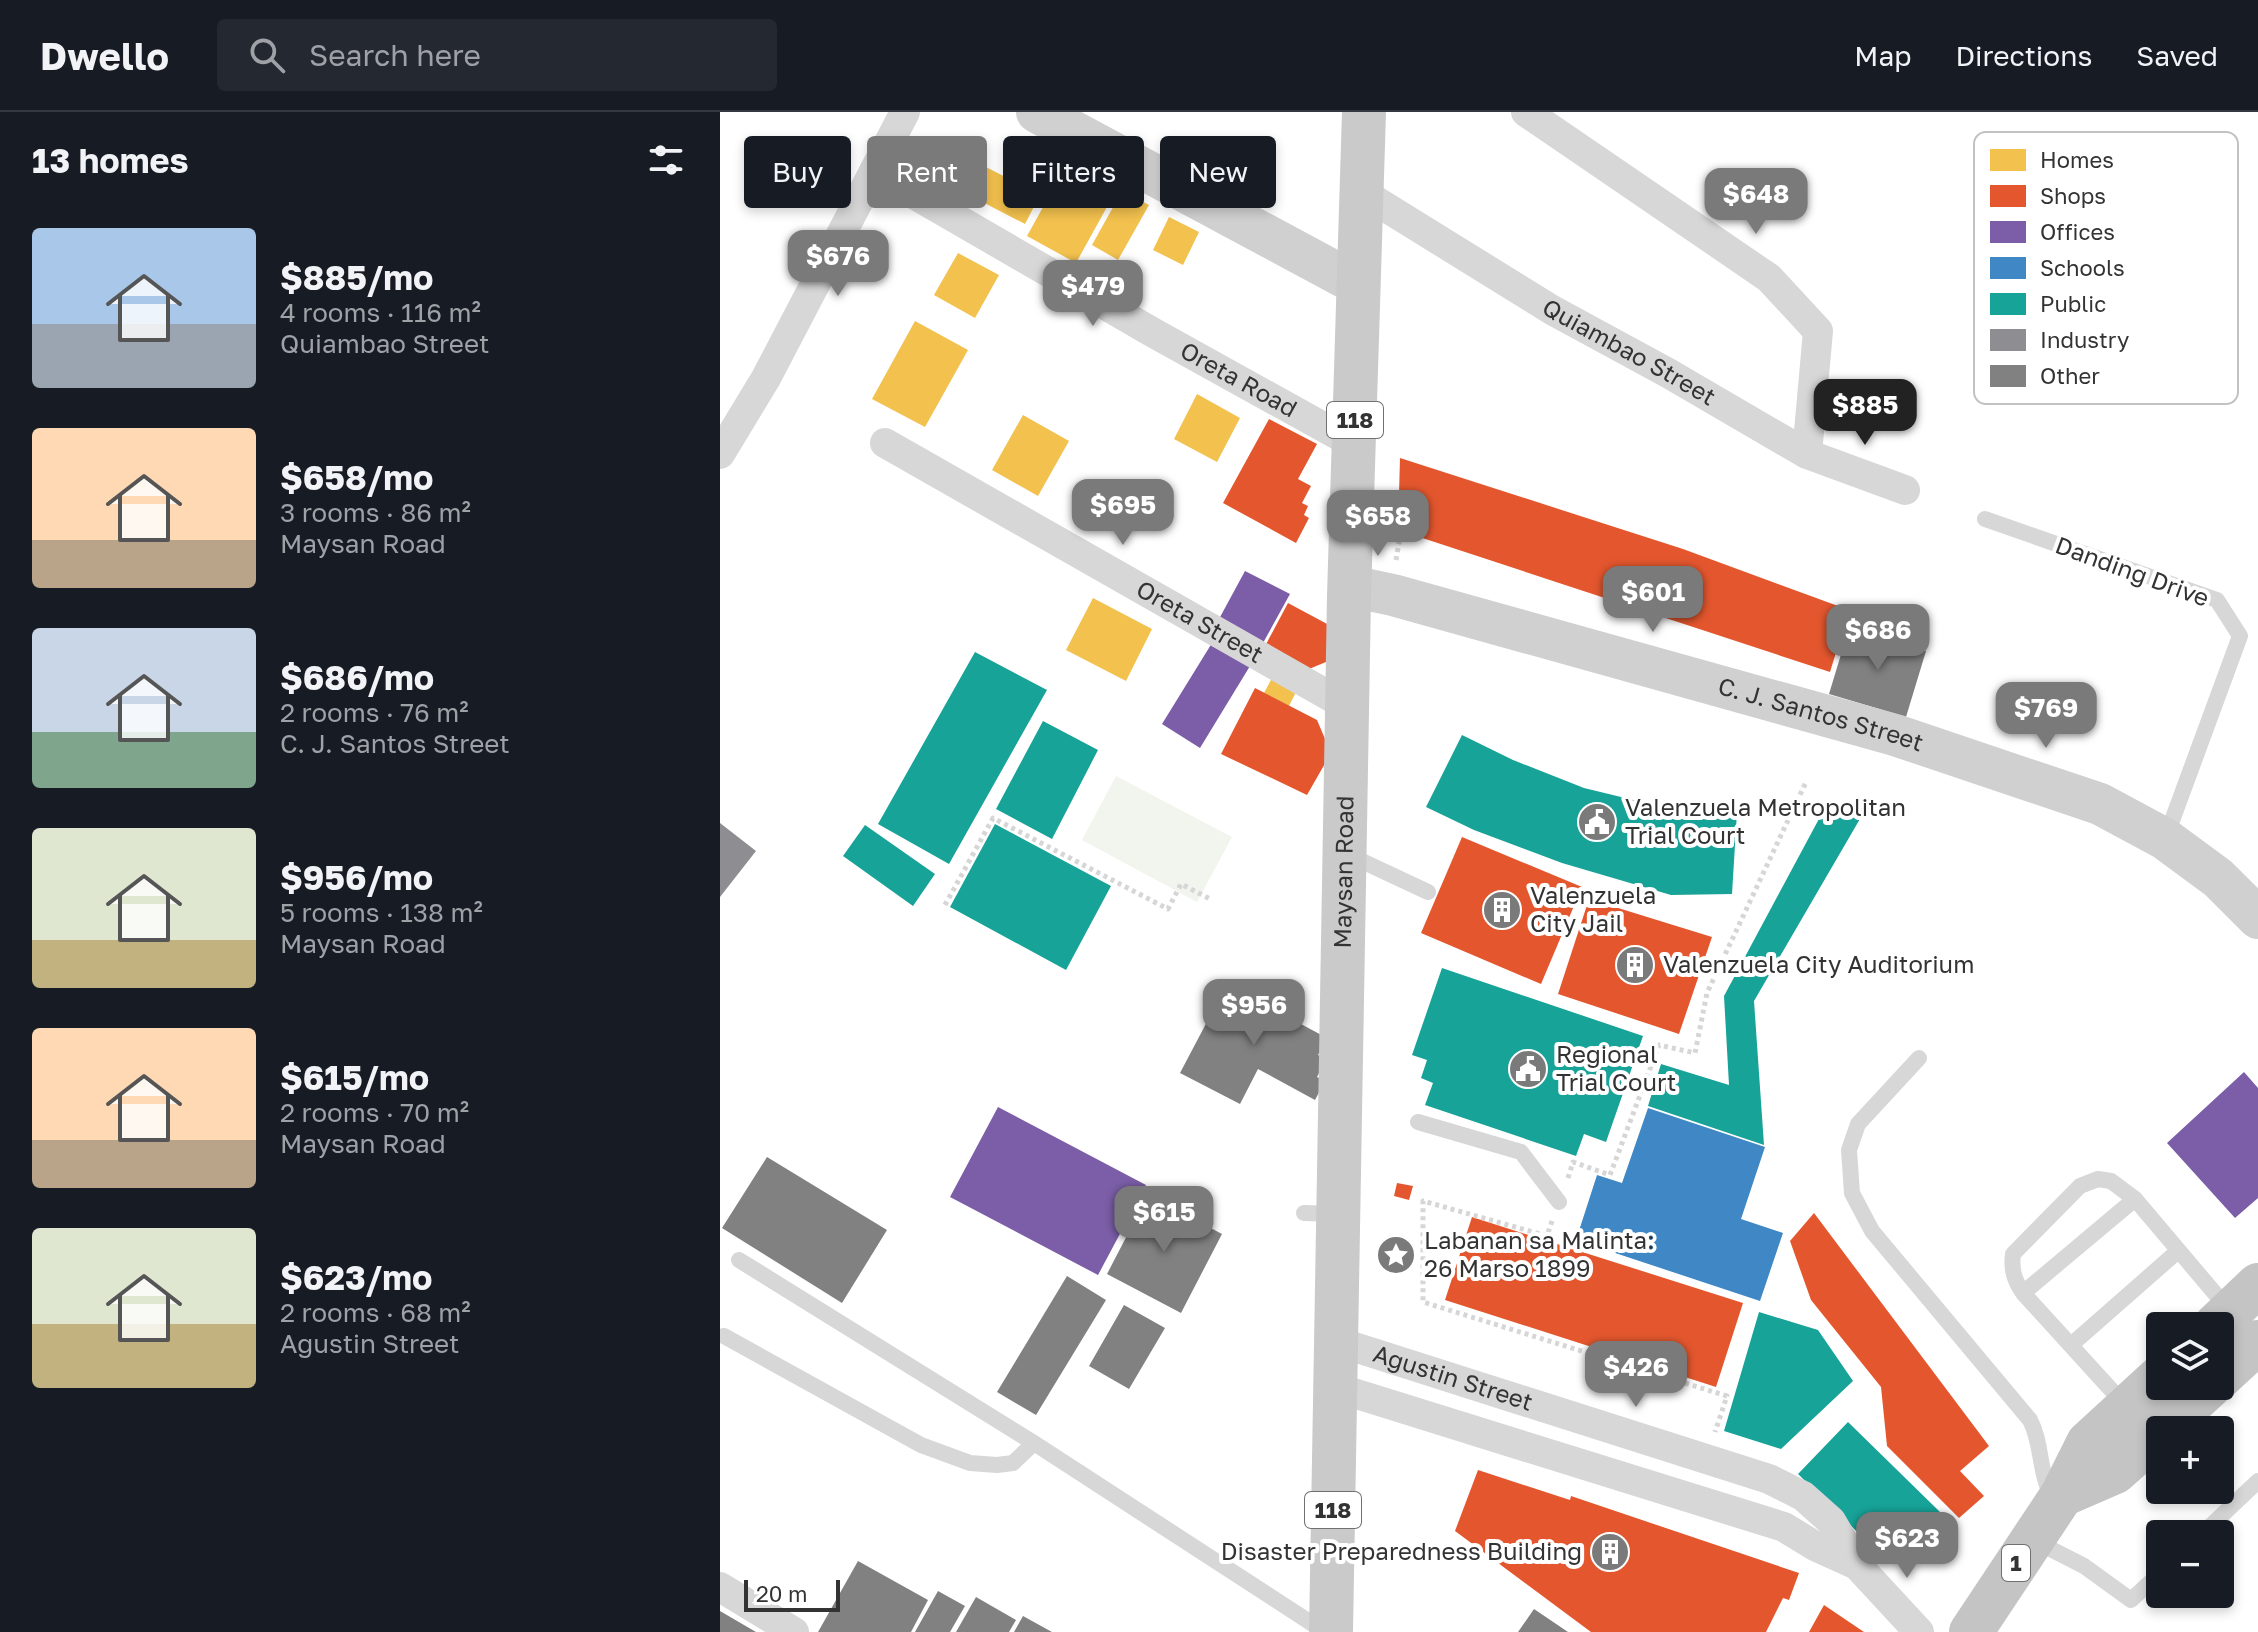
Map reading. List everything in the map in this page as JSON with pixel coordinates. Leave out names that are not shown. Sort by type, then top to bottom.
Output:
[{"type":"highway","points":[[2161,1416],[2187,1400]]},
{"type":"highway","points":[[2059,1498],[2115,1472],[2146,1429]]},
{"type":"highway","name":"1","points":[[1971,1632],[2059,1498]]},
{"type":"main road","name":"Maysan Road","points":[[1328,1632],[1342,1343],[1321,1214],[1345,852],[1364,112]]},
{"type":"street","points":[[892,136],[905,112]]},
{"type":"street","points":[[1037,112],[1359,285]]},
{"type":"street","points":[[1526,112],[1769,278],[1818,331],[1807,454]]},
{"type":"street","points":[[720,454],[766,378],[867,184]]},
{"type":"street","name":"Quiambao Street","points":[[1363,193],[1552,310],[1807,454],[1905,490]]},
{"type":"street","name":"Oreta Road","points":[[938,208],[1354,444]]},
{"type":"street","name":"Oreta Street","points":[[885,443],[1347,706]]},
{"type":"street","name":"C. J. Santos Street","points":[[1350,586],[1393,595],[1935,748],[2100,804],[2165,839],[2218,878],[2258,918]]},
{"type":"street","name":"Agustin Street","points":[[1342,1343],[1769,1479],[1803,1496],[1831,1521],[1857,1565],[1919,1632]]},
{"type":"street","name":"Agustin Street","points":[[1341,1390],[1784,1527],[1815,1546],[1857,1565]]},
{"type":"street","points":[[720,1587],[794,1632]]},
{"type":"lane","name":"Danding Drive","points":[[1985,519],[2217,600],[2240,636],[2182,800],[2165,839]]},
{"type":"lane","points":[[1345,852],[1428,892]]},
{"type":"lane","points":[[1919,1058],[1858,1124],[1849,1150],[1852,1193],[1872,1231],[2030,1420],[2044,1478],[2059,1498]]},
{"type":"lane","points":[[1418,1122],[1521,1152],[1559,1202]]},
{"type":"lane","points":[[2146,1419],[2023,1293],[2015,1281],[2013,1254],[2080,1186],[2098,1179],[2111,1181],[2135,1199],[2178,1251],[2240,1316]]},
{"type":"lane","points":[[2023,1293],[2135,1199]]},
{"type":"lane","points":[[2071,1345],[2178,1251]]},
{"type":"lane","points":[[739,1260],[1034,1443],[1328,1632]]},
{"type":"lane","points":[[724,1336],[921,1445],[970,1463],[1013,1463],[1034,1443]]},
{"type":"lane","points":[[2217,1520],[2258,1481]]},
{"type":"lane","points":[[2032,1539],[2084,1566],[2131,1600],[2146,1586]]},
{"type":"path","points":[[1706,1459],[1727,1396],[1423,1302],[1423,1201],[1547,1236],[1573,1162],[1610,1175],[1659,1045],[1695,1053],[1707,993],[1806,782]]},
{"type":"path","points":[[945,905],[993,818],[1168,909],[1181,884],[1212,900]]},
{"type":"shaded area","points":[[1116,776],[1232,837],[1197,902],[1082,840]]},
{"type":"building: Homes","points":[[987,168],[1003,176],[1003,208],[1033,208],[1025,224],[987,204]]},
{"type":"building: Homes","points":[[1144,202],[1149,205],[1118,260],[1092,245],[1113,208],[1144,208]]},
{"type":"building: Homes","points":[[1042,208],[1106,208],[1076,263],[1027,236]]},
{"type":"building: Homes","points":[[1169,217],[1199,232],[1183,265],[1153,250]]},
{"type":"building: Homes","points":[[958,253],[999,275],[975,318],[934,295]]},
{"type":"building: Homes","points":[[915,321],[968,350],[925,427],[872,399]]},
{"type":"building: Homes","points":[[1197,394],[1240,418],[1217,462],[1174,439]]},
{"type":"building: Homes","points":[[1023,415],[1069,441],[1038,496],[992,470]]},
{"type":"building: Homes","points":[[1093,598],[1152,629],[1126,681],[1066,650]]},
{"type":"building: Homes","points":[[1272,678],[1297,690],[1289,706],[1264,693]]},
{"type":"building: Shops","points":[[1269,419],[1317,444],[1298,479],[1311,486],[1302,503],[1308,506],[1304,515],[1309,518],[1296,543],[1223,503]]},
{"type":"building: Shops","points":[[1400,458],[1683,549],[1849,610],[1830,672],[1398,530]]},
{"type":"building: Shops","points":[[1288,603],[1329,625],[1326,662],[1309,669],[1265,646]]},
{"type":"building: Shops","points":[[1255,688],[1317,720],[1331,753],[1307,795],[1221,754]]},
{"type":"building: Shops","name":"Valenzuela City Jail","points":[[1462,837],[1582,887],[1541,984],[1421,933]]},
{"type":"building: Shops","name":"Valenzuela City Auditorium","points":[[1589,899],[1712,937],[1679,1034],[1558,994]]},
{"type":"building: Shops","points":[[1397,1183],[1413,1186],[1409,1200],[1394,1196]]},
{"type":"building: Shops","points":[[1814,1213],[1989,1446],[1960,1471],[1984,1496],[1959,1518],[1887,1446],[1881,1387],[1811,1300],[1790,1241]]},
{"type":"building: Shops","points":[[1472,1217],[1743,1303],[1716,1387],[1445,1300]]},
{"type":"building: Shops","name":"Disaster Preparedness Building","points":[[1478,1470],[1570,1500],[1571,1496],[1799,1573],[1789,1600],[1783,1598],[1766,1632],[1591,1632],[1455,1531]]},
{"type":"building: Shops","points":[[1824,1605],[1864,1632],[1809,1632]]},
{"type":"building: Offices","points":[[1245,571],[1290,594],[1263,643],[1219,619]]},
{"type":"building: Offices","points":[[1212,643],[1250,666],[1200,748],[1162,724]]},
{"type":"building: Offices","points":[[2244,1072],[2258,1088],[2258,1198],[2235,1218],[2167,1143]]},
{"type":"building: Offices","points":[[998,1107],[1146,1185],[1098,1275],[950,1197]]},
{"type":"building: Schools","points":[[1648,1108],[1765,1147],[1741,1219],[1783,1233],[1760,1301],[1576,1240],[1597,1175],[1622,1183]]},
{"type":"building: Public","points":[[975,652],[1047,690],[949,864],[878,824]]},
{"type":"building: Public","points":[[1043,721],[1098,750],[1052,839],[996,809]]},
{"type":"building: Public","name":"Valenzuela Metropolitan Trial Court","points":[[1462,735],[1513,760],[1584,788],[1691,814],[1737,812],[1732,894],[1671,895],[1562,863],[1474,830],[1426,807]]},
{"type":"building: Public","points":[[1835,807],[1864,812],[1754,1001],[1764,1145],[1648,1106],[1661,1064],[1729,1085],[1724,996],[1820,817]]},
{"type":"building: Public","points":[[995,824],[1111,886],[1066,970],[950,907]]},
{"type":"building: Public","points":[[865,825],[935,874],[913,906],[843,856]]},
{"type":"building: Public","name":"Regional Trial Court","points":[[1442,968],[1643,1036],[1606,1142],[1584,1134],[1576,1156],[1425,1105],[1433,1083],[1421,1078],[1427,1060],[1412,1055]]},
{"type":"building: Public","points":[[1759,1312],[1818,1330],[1853,1381],[1781,1449],[1724,1431]]},
{"type":"building: Public","points":[[1848,1422],[1940,1512],[1889,1563],[1798,1474]]},
{"type":"building: Industry","points":[[720,823],[756,851],[720,897]]},
{"type":"building: Other","points":[[1849,628],[1926,651],[1906,717],[1829,694]]},
{"type":"building: Other","points":[[1229,980],[1289,1011],[1286,1016],[1327,1038],[1318,1055],[1326,1059],[1317,1077],[1325,1081],[1315,1100],[1258,1069],[1240,1104],[1180,1073]]},
{"type":"building: Other","points":[[767,1157],[887,1230],[842,1303],[722,1228]]},
{"type":"building: Other","points":[[1148,1195],[1222,1234],[1181,1313],[1107,1274]]},
{"type":"building: Other","points":[[1067,1276],[1106,1300],[1036,1415],[997,1392]]},
{"type":"building: Other","points":[[1124,1305],[1165,1328],[1129,1389],[1089,1366]]},
{"type":"building: Other","points":[[858,1561],[928,1600],[911,1632],[818,1632]]},
{"type":"building: Other","points":[[938,1591],[965,1606],[950,1632],[915,1632]]},
{"type":"building: Other","points":[[976,1597],[1016,1620],[1009,1632],[956,1632]]},
{"type":"building: Other","points":[[1534,1609],[1568,1632],[1518,1632]]},
{"type":"building: Other","points":[[720,1611],[756,1632],[720,1632]]},
{"type":"building: Other","points":[[1023,1616],[1052,1632],[1014,1632]]},
{"type":"place","name":"Valenzuela Metropolitan Trial Court","points":[[1597,822]]},
{"type":"place","name":"Valenzuela City Jail","points":[[1502,910]]},
{"type":"place","name":"Valenzuela City Auditorium","points":[[1635,965]]},
{"type":"place","name":"Regional Trial Court","points":[[1528,1069]]},
{"type":"place","name":"Labanan sa Malinta: 26 Marso 1899","points":[[1396,1255]]},
{"type":"place","name":"Disaster Preparedness Building","points":[[1610,1552]]}]
